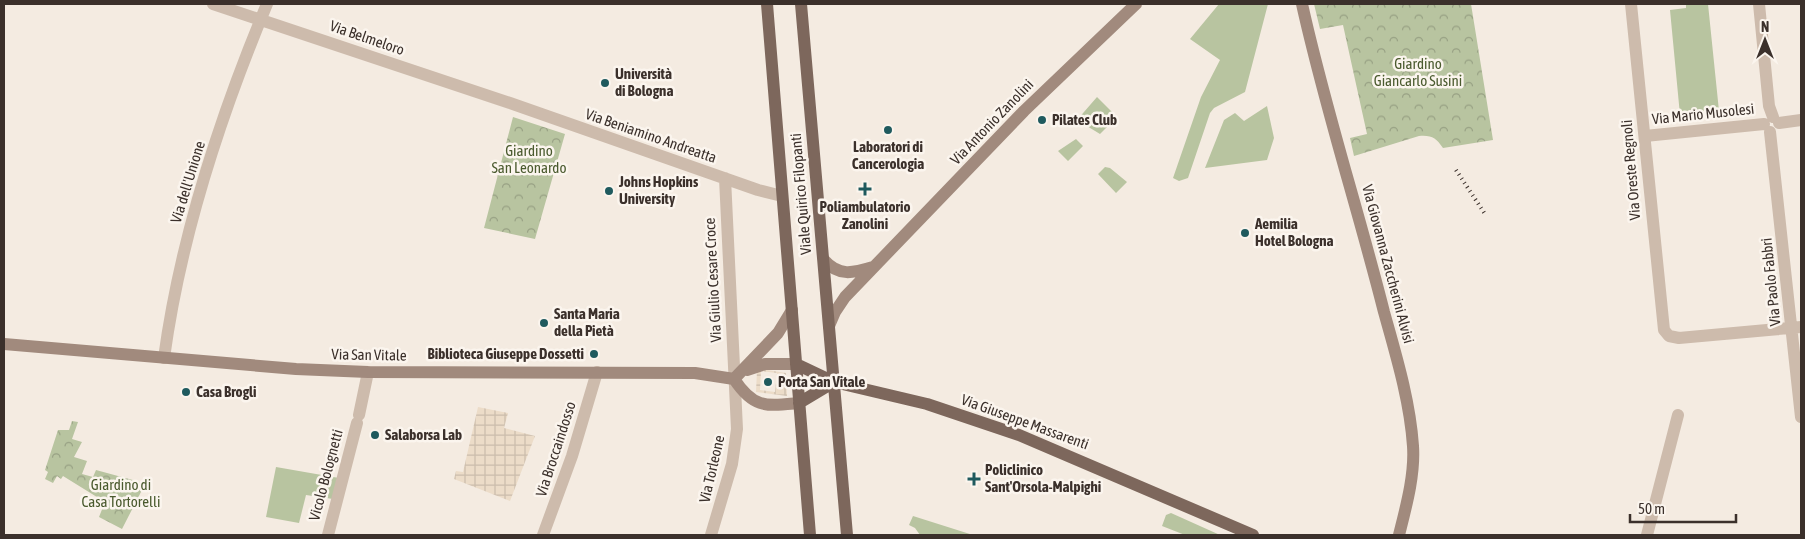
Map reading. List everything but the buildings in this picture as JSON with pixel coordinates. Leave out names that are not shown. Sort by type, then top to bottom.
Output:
[{"type":"main road","name":"Viale Quirico Filopanti","points":[[767,4],[810,535]]},
{"type":"main road","name":"Viale Quirico Filopanti","points":[[801,4],[847,535]]},
{"type":"main road","name":"Via Giuseppe Massarenti","points":[[796,364],[834,382],[927,404],[1016,434],[1253,535]]},
{"type":"main road","points":[[799,403],[834,382]]},
{"type":"street","name":"Via Belmeloro","points":[[213,4],[510,103]]},
{"type":"street","name":"Via dell'Unione","points":[[164,358],[171,312],[204,184],[267,4]]},
{"type":"street","name":"Via Antonio Zanolini","points":[[830,326],[839,304],[1024,111],[1136,4]]},
{"type":"street","name":"Via Giovanna Zaccherini Alvisi","points":[[1302,4],[1329,114],[1377,281],[1403,384],[1413,446],[1410,483],[1399,535]]},
{"type":"street","name":"Via Oreste Regnoli","points":[[1631,4],[1662,324],[1666,334],[1679,338],[1796,327]]},
{"type":"street","name":"Via Paolo Fabbri","points":[[1759,4],[1773,145],[1796,327],[1801,416]]},
{"type":"street","name":"Via Beniamino Andreatta","points":[[510,103],[782,196]]},
{"type":"street","name":"Via Mario Musolesi","points":[[1645,136],[1771,121],[1801,120]]},
{"type":"street","name":"Via Giulio Cesare Croce","points":[[725,178],[739,375]]},
{"type":"street","points":[[824,260],[840,272],[850,273],[876,266]]},
{"type":"street","points":[[739,375],[778,333],[792,310]]},
{"type":"street","name":"Via San Vitale","points":[[4,344],[296,369],[368,372],[597,372],[739,375]]},
{"type":"street","points":[[739,375],[765,364],[796,364]]},
{"type":"street","name":"Vicolo Bolognetti","points":[[328,535],[368,372]]},
{"type":"street","name":"Via Broccaindosso","points":[[543,535],[572,456],[597,372]]},
{"type":"street","points":[[739,375],[743,393],[754,401],[770,405],[799,403]]},
{"type":"street","name":"Via Torleone","points":[[711,535],[732,464],[738,429],[739,375]]},
{"type":"street","points":[[1647,535],[1678,415]]},
{"type":"green space","points":[[1219,4],[1268,4],[1245,92],[1214,108],[1210,113],[1188,178],[1179,181],[1173,178],[1201,97],[1220,60],[1190,39]]},
{"type":"green space","name":"Giardino Giancarlo Susini","points":[[1314,4],[1471,4],[1493,140],[1443,148],[1433,138],[1419,136],[1354,156],[1350,138],[1367,134],[1343,25],[1320,29]]},
{"type":"green space","points":[[1686,4],[1708,4],[1719,111],[1680,115],[1670,10],[1686,8]]},
{"type":"green space","points":[[1097,97],[1117,117],[1100,134],[1077,120]]},
{"type":"green space","points":[[1267,106],[1274,138],[1267,160],[1205,168],[1224,120],[1235,113],[1244,121]]},
{"type":"green space","name":"Giardino San Leonardo","points":[[513,117],[565,134],[535,239],[484,228]]},
{"type":"green space","points":[[1076,139],[1083,146],[1068,161],[1058,151]]},
{"type":"green space","points":[[1105,167],[1110,168],[1127,182],[1116,193],[1098,174]]},
{"type":"green space","name":"Giardino di Casa Tortorelli","points":[[72,421],[78,422],[72,439],[82,442],[74,457],[87,461],[82,474],[93,477],[96,470],[140,482],[138,488],[142,490],[122,529],[99,517],[105,502],[63,476],[61,479],[57,476],[53,483],[45,479],[48,472],[45,470],[58,430],[69,430]]},
{"type":"green space","points":[[276,467],[339,478],[333,499],[306,495],[299,523],[266,517]]},
{"type":"green space","points":[[1171,513],[1220,535],[1185,535],[1162,526],[1166,515]]},
{"type":"green space","points":[[913,516],[973,535],[920,535],[915,528],[909,525]]},
{"type":"shaded area","points":[[757,370],[786,373],[787,396],[756,392]],"holes":[[[761,371],[777,373],[775,392],[760,390]]]},
{"type":"shaded area","points":[[478,407],[508,413],[504,428],[535,436],[510,501],[454,479],[456,471],[463,472]]},
{"type":"railway","points":[[1456,170],[1485,214]]},
{"type":"place","name":"Università di Bologna","points":[[605,83]]},
{"type":"place","name":"Pilates Club","points":[[1042,120]]},
{"type":"place","name":"Laboratori di Cancerologia","points":[[888,130]]},
{"type":"place","name":"Poliambulatorio Zanolini","points":[[865,189]]},
{"type":"place","name":"Johns Hopkins University","points":[[609,191]]},
{"type":"place","name":"Aemilia Hotel Bologna","points":[[1245,233]]},
{"type":"place","name":"Santa Maria della Pietà","points":[[544,323]]},
{"type":"place","name":"Biblioteca Giuseppe Dossetti","points":[[594,354]]},
{"type":"place","name":"Porta San Vitale","points":[[768,382]]},
{"type":"place","name":"Casa Brogli","points":[[186,392]]},
{"type":"place","name":"Salaborsa Lab","points":[[375,435]]},
{"type":"place","name":"Policlinico Sant'Orsola-Malpighi","points":[[974,479]]}]
